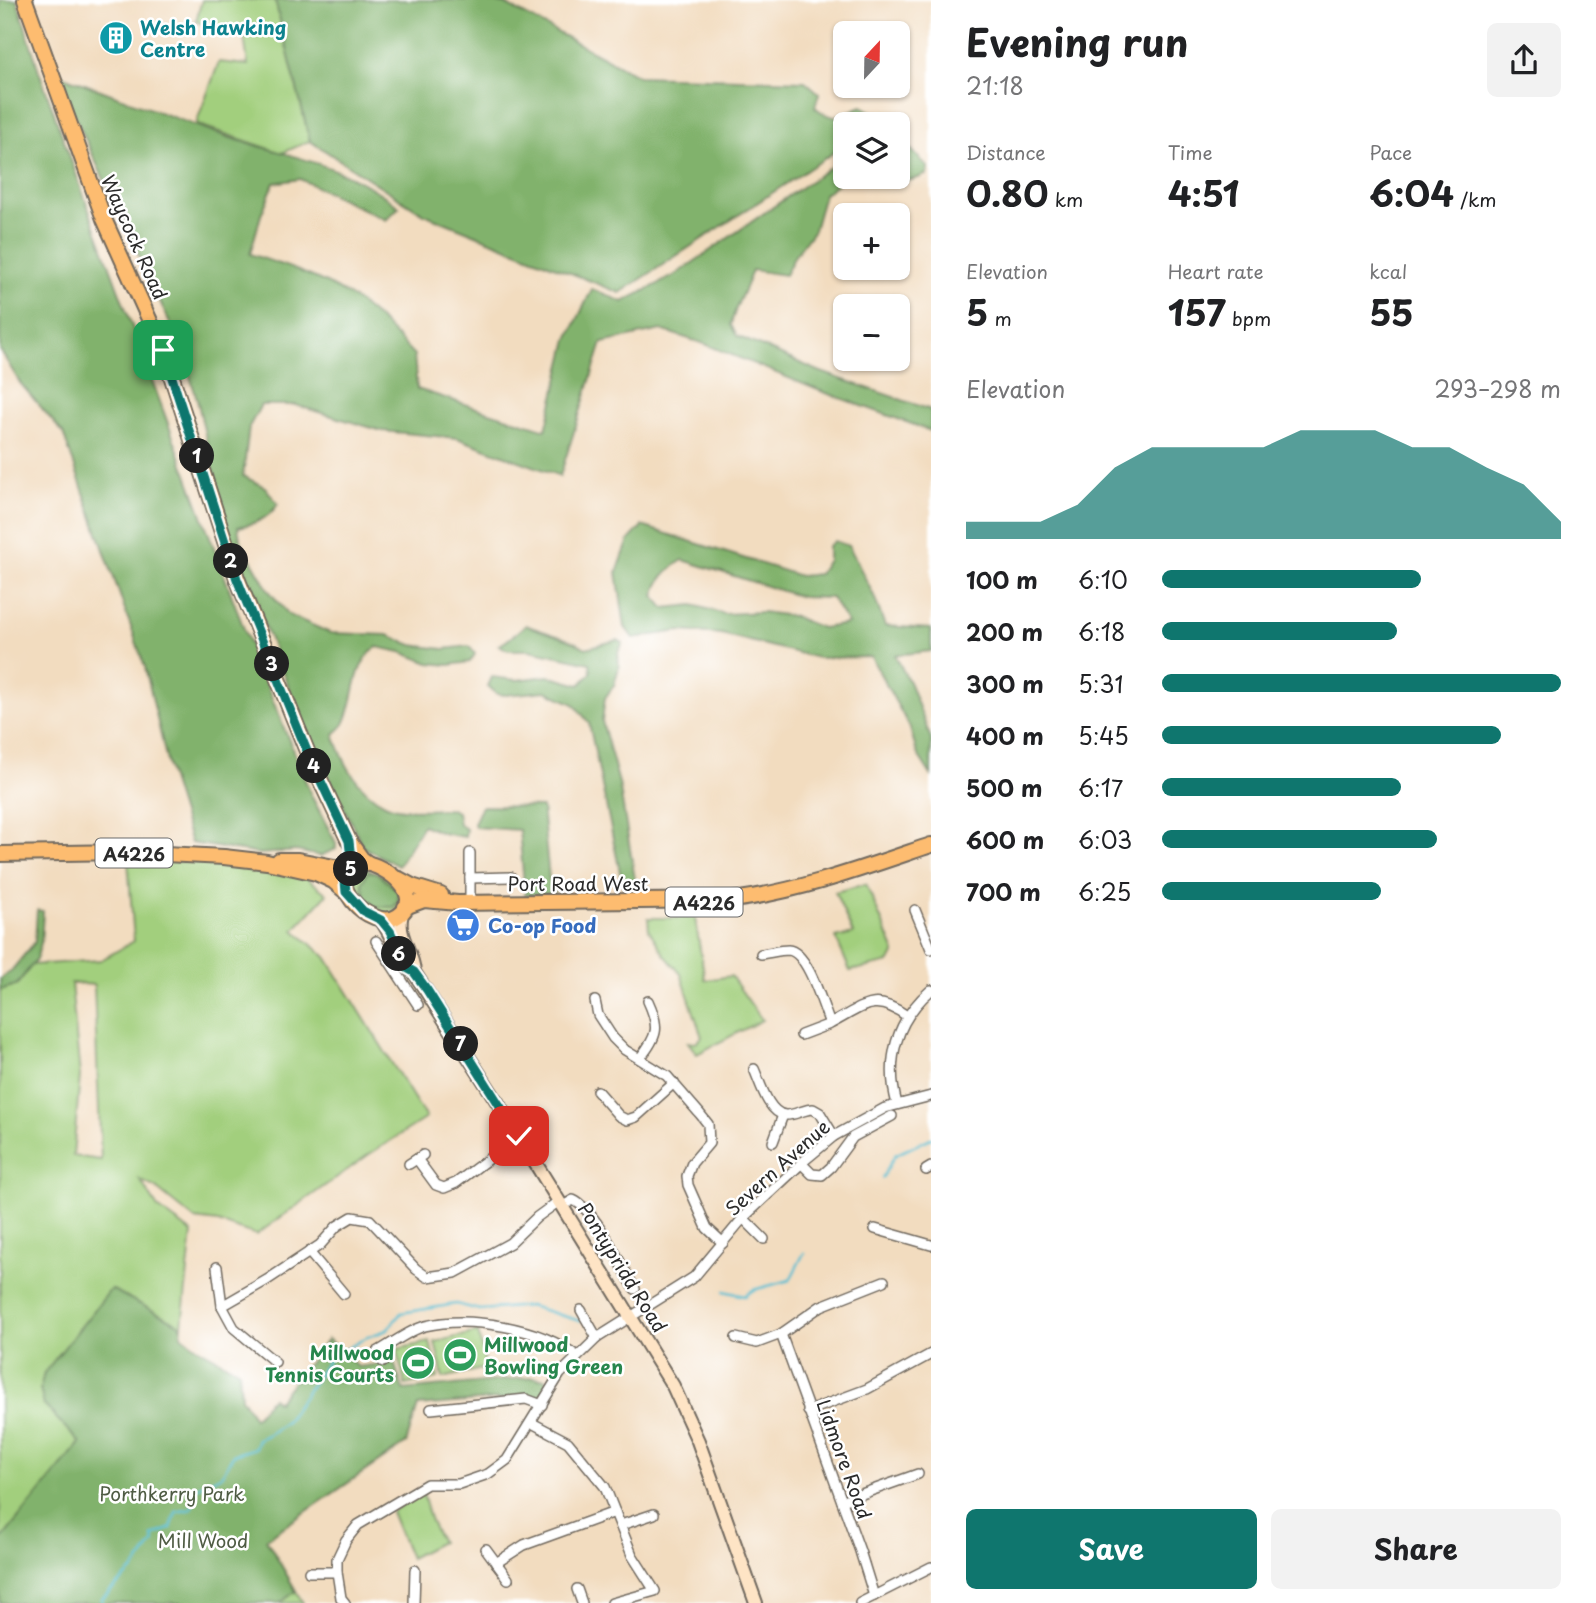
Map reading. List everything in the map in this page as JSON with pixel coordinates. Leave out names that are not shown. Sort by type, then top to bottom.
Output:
[{"type":"main road","name":"Waycock Road","points":[[25,0],[104,219],[163,350],[237,579],[309,756],[349,841],[369,864]]},
{"type":"main road","name":"Waycock Road","points":[[349,841],[351,869]]},
{"type":"main road","name":"Port Road West","points":[[404,909],[424,900],[458,903],[733,900],[799,888],[931,845]]},
{"type":"main road","name":"A4226","points":[[0,854],[126,852],[224,857],[267,862],[316,873],[333,881],[346,892]]},
{"type":"main road","name":"A4226","points":[[267,862],[298,860],[351,869]]},
{"type":"main road","points":[[369,864],[383,868],[394,876],[405,889],[407,898],[404,909],[391,919],[381,920],[363,911],[346,892],[345,881],[351,869],[369,864]]},
{"type":"main road","name":"Port Road West","points":[[394,876],[425,891],[470,902]]},
{"type":"main road","name":"Pontypridd Road","points":[[404,909],[400,933],[414,963],[414,972]]},
{"type":"main road","name":"Pontypridd Road","points":[[381,920],[390,931],[407,968],[414,972],[427,990],[660,1363],[691,1422],[756,1603]]},
{"type":"street","points":[[470,853],[470,902]]},
{"type":"street","points":[[470,878],[511,877]]},
{"type":"street","points":[[915,910],[931,949]]},
{"type":"street","points":[[373,940],[416,1001],[427,990]]},
{"type":"street","points":[[761,954],[789,950],[798,953],[809,970],[830,1024]]},
{"type":"street","points":[[897,1104],[892,1085],[891,1062],[898,1034],[907,1016],[931,990]]},
{"type":"street","points":[[595,1001],[598,1015],[625,1050],[674,1083],[708,1124],[709,1143],[692,1163],[687,1176],[688,1185],[707,1228],[723,1243]]},
{"type":"street","points":[[640,1058],[653,1042],[657,1020],[648,1001]]},
{"type":"street","points":[[801,1035],[880,1002],[891,1005],[907,1016]]},
{"type":"street","points":[[754,1069],[770,1105],[783,1115],[813,1109],[820,1113],[834,1136]]},
{"type":"street","points":[[597,1091],[619,1116],[627,1119],[636,1117],[674,1083]]},
{"type":"street","name":"Severn Avenue","points":[[337,1572],[337,1559],[346,1540],[358,1525],[427,1484],[459,1484],[488,1474],[508,1460],[560,1374],[577,1356],[597,1338],[694,1277],[743,1218],[834,1136],[897,1104],[931,1096]]},
{"type":"street","points":[[774,1142],[783,1115]]},
{"type":"street","points":[[801,1163],[813,1174],[822,1175],[853,1137],[892,1116]]},
{"type":"street","points":[[416,1159],[436,1185],[444,1188],[456,1183],[519,1136]]},
{"type":"street","points":[[222,1306],[320,1245],[337,1226],[352,1217],[370,1220],[426,1277],[455,1273],[510,1243],[537,1217],[561,1203],[573,1200],[583,1207],[598,1226],[635,1289]]},
{"type":"street","points":[[743,1218],[764,1239]]},
{"type":"street","points":[[875,1229],[931,1245]]},
{"type":"street","points":[[309,1252],[344,1294]]},
{"type":"street","points":[[218,1267],[222,1306],[234,1328],[275,1362]]},
{"type":"street","points":[[736,1338],[757,1343],[781,1334],[821,1306],[884,1282]]},
{"type":"street","points":[[581,1310],[597,1338]]},
{"type":"street","points":[[383,1362],[377,1352],[423,1326],[457,1321],[523,1329],[565,1347],[577,1356]]},
{"type":"street","name":"Lidmore Road","points":[[781,1334],[874,1596]]},
{"type":"street","points":[[808,1411],[867,1389],[931,1354]]},
{"type":"street","points":[[431,1409],[527,1399],[542,1405]]},
{"type":"street","points":[[532,1423],[576,1449],[605,1487],[632,1555],[655,1591],[612,1603]]},
{"type":"street","points":[[842,1501],[918,1474]]},
{"type":"street","points":[[496,1563],[524,1545],[615,1512]]},
{"type":"street","points":[[621,1525],[654,1514]]},
{"type":"street","points":[[486,1549],[508,1579]]},
{"type":"street","points":[[860,1603],[931,1567]]},
{"type":"street","points":[[414,1603],[415,1570]]},
{"type":"street","points":[[309,1572],[337,1572],[341,1598],[345,1603]]},
{"type":"street","points":[[577,1590],[582,1603]]},
{"type":"green space","points":[[0,0],[17,0],[39,71],[85,199],[247,637],[312,797],[336,843],[336,849],[320,856],[296,851],[260,854],[191,843],[171,779],[145,667],[63,433],[20,383],[0,350]]},
{"type":"green space","points":[[202,0],[275,0],[310,141],[282,153],[196,124],[219,62],[248,65],[244,36],[223,35],[196,21]]},
{"type":"green space","points":[[275,0],[471,0],[505,4],[638,76],[805,81],[819,93],[815,107],[833,116],[833,153],[620,293],[424,214],[310,141]]},
{"type":"green space","points":[[55,73],[231,138],[319,164],[360,181],[380,193],[399,207],[386,220],[300,179],[274,183],[250,254],[326,283],[367,309],[414,355],[417,389],[546,430],[568,339],[592,289],[623,302],[672,277],[833,165],[833,187],[824,194],[814,230],[794,257],[785,275],[752,270],[731,325],[737,336],[821,372],[931,410],[931,431],[818,390],[705,344],[661,330],[602,343],[560,476],[457,438],[382,431],[295,405],[261,405],[249,427],[243,476],[265,487],[278,504],[261,520],[238,527],[240,539],[269,591],[289,615],[330,633],[388,635],[412,645],[444,649],[469,646],[475,654],[470,662],[449,665],[429,663],[401,652],[377,647],[363,663],[345,722],[334,734],[352,774],[375,798],[400,809],[451,809],[457,812],[459,824],[466,829],[465,837],[442,833],[423,825],[398,866],[363,847],[302,721],[226,527],[197,399],[180,345]]},
{"type":"green space","points":[[862,106],[873,112],[848,112]]},
{"type":"green space","points":[[910,148],[928,167],[927,174],[910,180]]},
{"type":"green space","points":[[642,526],[800,576],[819,574],[828,560],[828,546],[835,541],[849,546],[874,596],[885,626],[931,629],[931,651],[895,655],[910,684],[931,739],[931,775],[917,753],[910,728],[871,657],[818,658],[721,634],[680,631],[633,638],[625,627],[617,572],[629,540]],"holes":[[[683,560],[801,597],[832,598],[848,624],[822,628],[792,616],[762,612],[725,614],[693,605],[664,608],[654,596],[664,575]]]},
{"type":"green space","points":[[526,625],[586,648],[618,640],[623,643],[618,652],[619,667],[614,685],[605,698],[602,721],[619,783],[636,885],[628,892],[623,887],[589,723],[574,704],[546,691],[506,695],[497,694],[488,686],[492,677],[516,680],[548,676],[580,685],[591,673],[590,663],[530,650],[508,650],[499,645]]},
{"type":"green space","points":[[482,806],[542,807],[549,878],[555,893],[525,895],[519,830],[475,827],[474,823]]},
{"type":"green space","name":"Mill Wood","points":[[128,860],[203,862],[303,875],[327,894],[294,930],[326,957],[426,1118],[368,1155],[256,1235],[218,1222],[194,1219],[156,1188],[140,1180],[158,1208],[192,1233],[181,1335],[197,1348],[239,1371],[241,1398],[254,1418],[406,1443],[266,1539],[303,1603],[0,1603],[0,990],[17,985],[32,965],[101,960],[134,941]],"holes":[[[71,983],[94,985],[101,1160],[73,1156],[80,1076]]]},
{"type":"green space","points":[[365,868],[388,877],[402,897],[398,909],[385,915],[362,903],[350,887],[354,873]]},
{"type":"green space","points":[[367,872],[376,872],[398,891],[398,902],[393,907],[374,907],[366,902],[362,883]]},
{"type":"green space","points":[[866,884],[895,952],[890,962],[850,971],[836,938],[853,934],[835,892]]},
{"type":"green space","points":[[37,910],[43,911],[41,943],[36,960],[16,985],[0,990],[0,979],[11,971],[35,942]]},
{"type":"green space","points":[[648,918],[695,918],[705,980],[731,976],[762,1020],[697,1054],[688,1042],[696,1043],[702,1037],[681,974],[649,930]]},
{"type":"green space","name":"Porthkerry Park","points":[[111,1289],[181,1325],[181,1335],[239,1371],[241,1398],[254,1418],[272,1397],[277,1402],[328,1339],[358,1367],[394,1362],[403,1390],[533,1377],[546,1379],[549,1384],[545,1392],[538,1396],[418,1406],[406,1443],[266,1539],[296,1591],[280,1603],[0,1603],[0,1541],[80,1443],[44,1405],[40,1389],[44,1373]]},
{"type":"green space","name":"Millwood Bowling Green","points":[[478,1332],[486,1368],[443,1378],[435,1342]]},
{"type":"green space","name":"Millwood Tennis Courts","points":[[430,1342],[438,1378],[405,1385],[397,1349]]},
{"type":"green space","points":[[422,1491],[431,1522],[441,1542],[410,1558],[391,1512]]},
{"type":"waterway","points":[[882,1178],[895,1155],[931,1138]]},
{"type":"waterway","points":[[724,1291],[745,1296],[753,1290],[790,1280],[804,1253]]},
{"type":"waterway","points":[[102,1603],[102,1599],[132,1571],[154,1542],[153,1536],[171,1528],[176,1512],[192,1509],[194,1489],[222,1475],[233,1455],[255,1448],[258,1439],[286,1422],[329,1359],[367,1337],[387,1330],[401,1313],[456,1304],[480,1310],[530,1306],[580,1321]]},
{"type":"place","name":"Welsh Hawking Centre","points":[[116,38]]},
{"type":"place","name":"Co-op Food","points":[[463,925]]},
{"type":"place","name":"Millwood Bowling Green","points":[[460,1355]]},
{"type":"place","name":"Millwood Tennis Courts","points":[[418,1363]]},
{"type":"route","points":[[163,350],[237,579],[309,756],[349,841],[352,868],[346,876],[344,888],[356,905],[381,920],[390,931],[407,968],[414,972],[427,990],[519,1136]]}]
